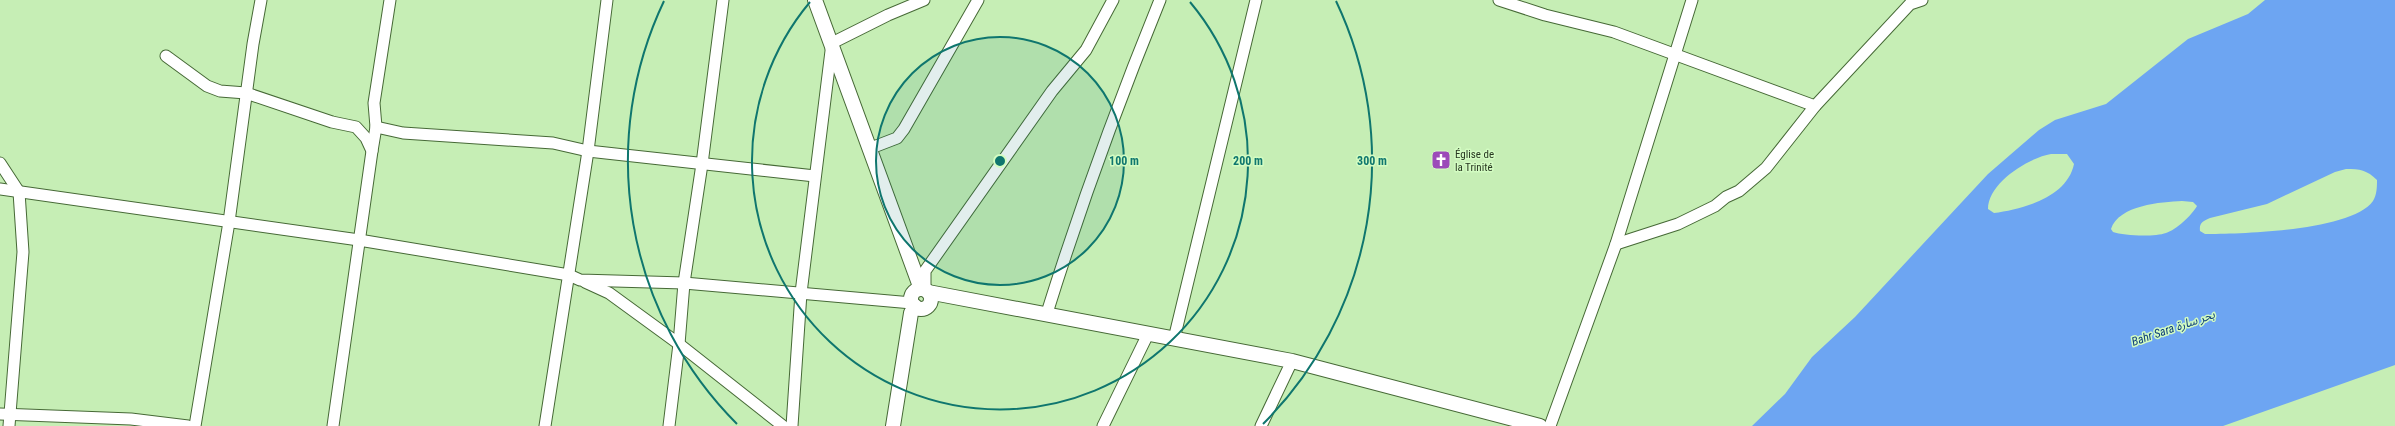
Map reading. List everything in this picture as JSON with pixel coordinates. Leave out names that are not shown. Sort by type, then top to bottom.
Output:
[{"type":"main road","points":[[815,0],[925,290],[931,301],[928,305],[919,308],[914,305],[893,426]]},
{"type":"main road","points":[[925,290],[1292,361],[1540,426]]},
{"type":"street","points":[[195,426],[229,222],[246,93],[261,0]]},
{"type":"street","points":[[334,426],[376,127],[374,103],[390,0]]},
{"type":"street","points":[[545,426],[588,151],[607,0]]},
{"type":"street","points":[[669,426],[680,344],[684,283],[702,164],[723,0]]},
{"type":"street","points":[[792,426],[801,293],[814,176],[832,43],[888,15],[924,0]]},
{"type":"street","points":[[871,148],[897,138],[904,129],[978,0]]},
{"type":"street","points":[[925,290],[925,271],[1052,91],[1086,50],[1113,0]]},
{"type":"street","points":[[1047,314],[1076,220],[1104,149],[1125,86],[1160,0]]},
{"type":"street","points":[[1174,339],[1256,0]]},
{"type":"street","points":[[1499,0],[1545,15],[1614,32],[1815,106]]},
{"type":"street","points":[[1550,426],[1616,244],[1674,53],[1692,0]]},
{"type":"street","points":[[1616,244],[1678,224],[1715,206],[1726,196],[1739,191],[1766,168],[1815,106],[1913,2],[1922,0]]},
{"type":"street","points":[[166,56],[207,86],[220,92],[246,93],[332,122],[356,127],[366,138],[372,151]]},
{"type":"street","points":[[376,127],[403,133],[553,143],[588,151],[814,176]]},
{"type":"street","points":[[0,163],[19,192],[23,252],[6,418],[131,419],[188,426]]},
{"type":"street","points":[[0,189],[359,240],[569,275],[609,293],[680,344],[783,426]]},
{"type":"street","points":[[580,280],[684,283],[914,305]]},
{"type":"street","points":[[1103,426],[1148,334]]},
{"type":"street","points":[[1261,426],[1292,361]]},
{"type":"water","name":"Bahr Sara بحر سارة","points":[[2265,0],[2395,0],[2395,365],[2223,426],[1752,426],[1785,394],[1812,357],[1855,317],[1988,174],[2039,130],[2055,120],[2106,104],[2188,39],[2248,14]],"holes":[[[2051,154],[2067,154],[2074,164],[2070,176],[2053,193],[2030,205],[1994,213],[1988,209],[1990,199],[1995,190],[2011,173],[2031,161]],[[2346,169],[2355,169],[2366,172],[2377,180],[2376,193],[2373,201],[2361,211],[2343,219],[2320,225],[2294,229],[2243,233],[2205,234],[2200,231],[2200,226],[2205,220],[2267,204],[2335,172]],[[2193,202],[2197,206],[2183,222],[2166,233],[2140,236],[2113,232],[2111,229],[2115,221],[2131,210],[2152,204]]]},
{"type":"place","name":"Église de la Trinité","points":[[1441,160]]}]
